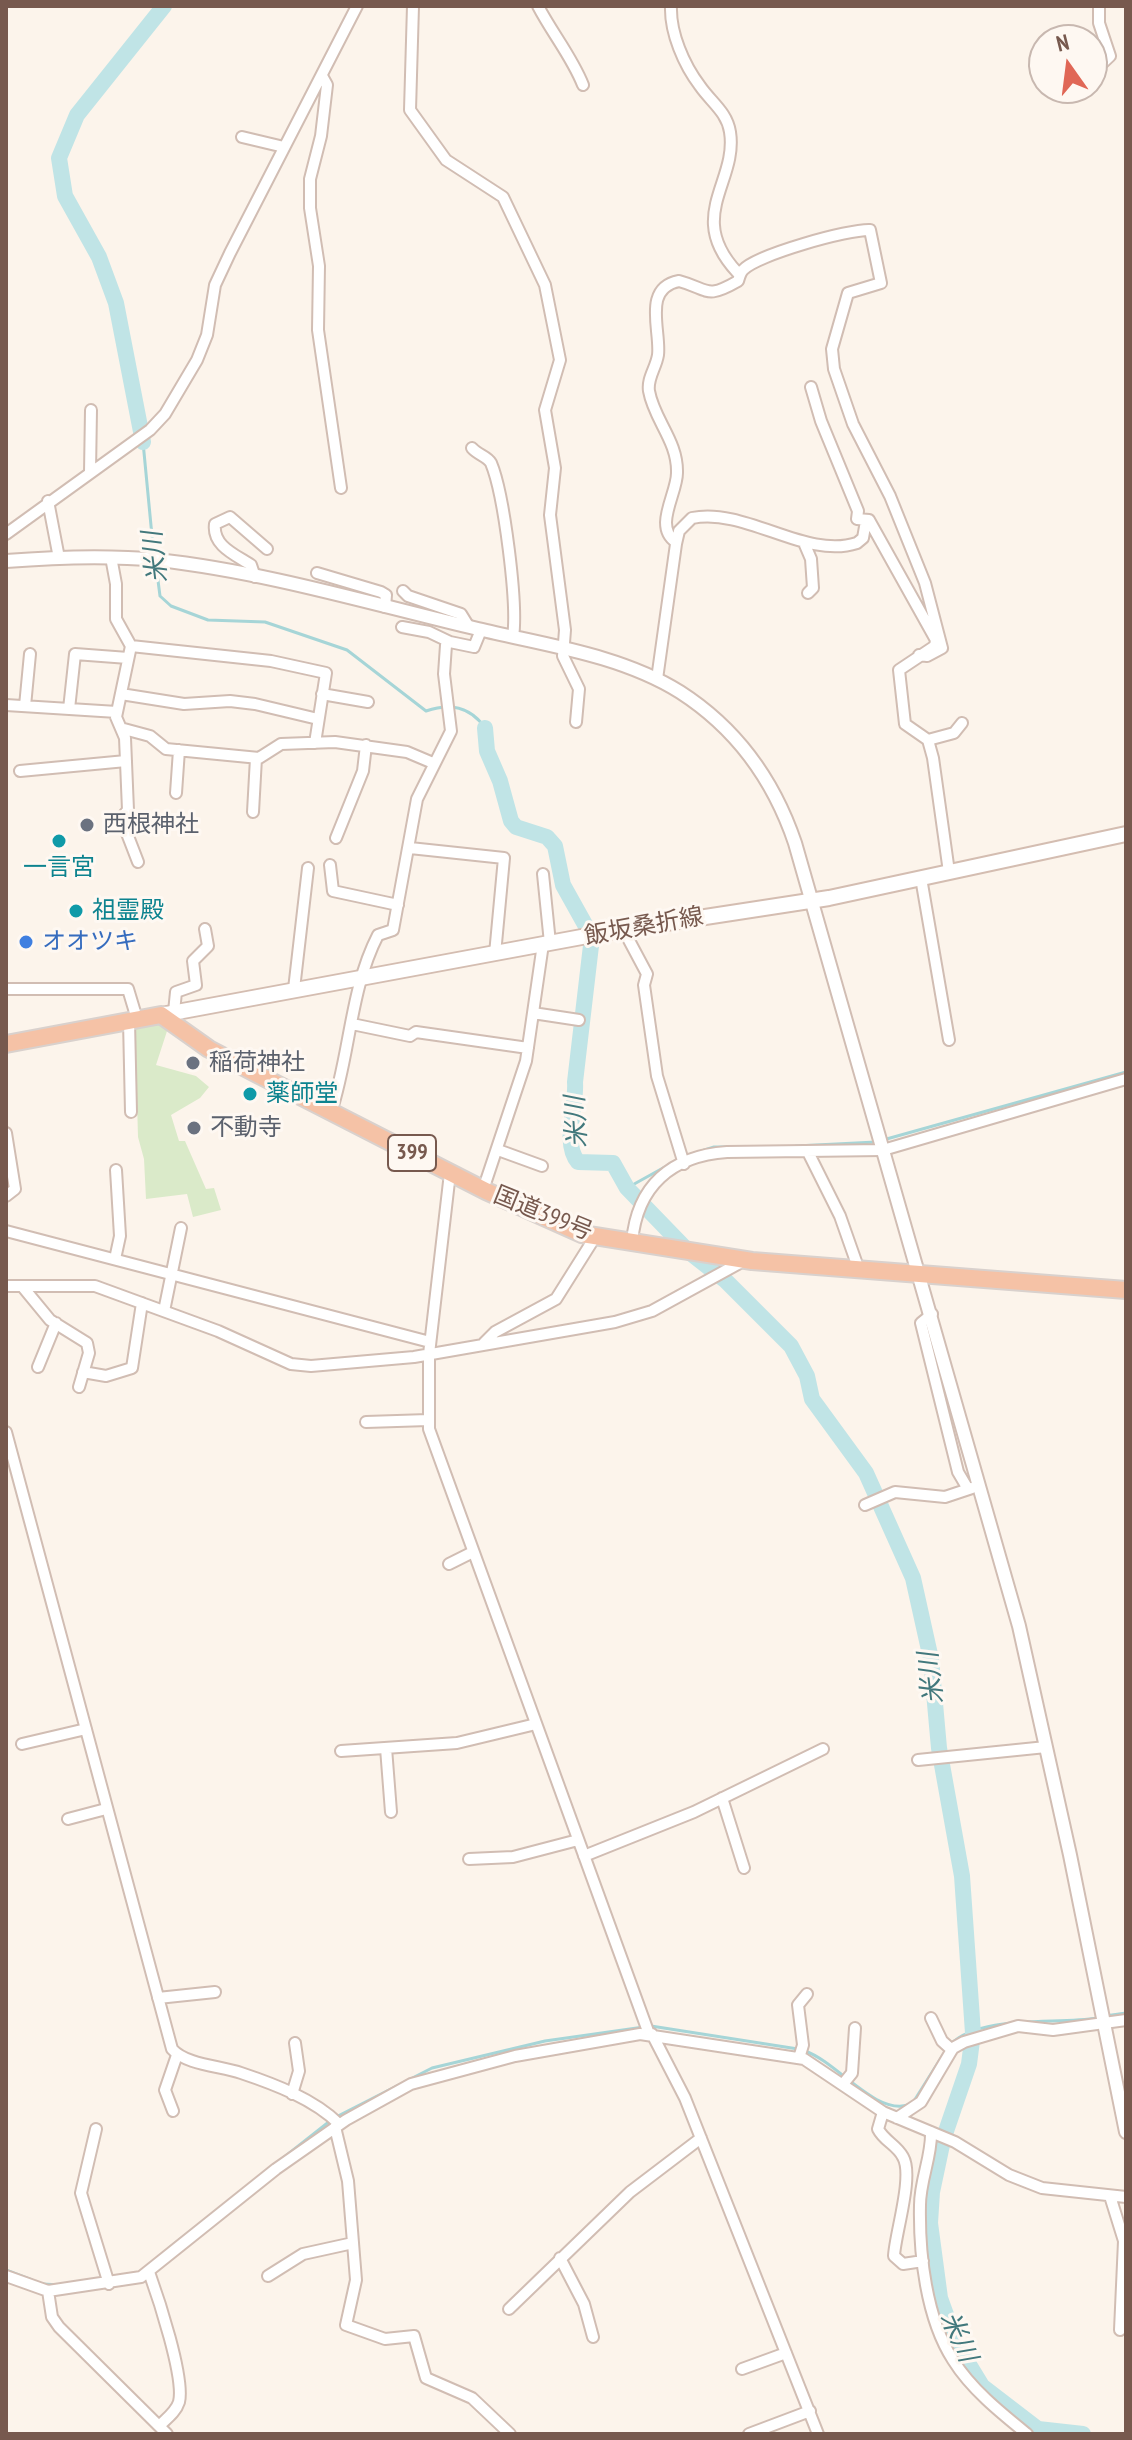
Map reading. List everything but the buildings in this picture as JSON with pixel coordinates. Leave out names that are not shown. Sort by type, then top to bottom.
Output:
[{"type":"highway","points":[[6,1044],[168,1013]]},
{"type":"highway","name":"国道399号","points":[[168,1013],[209,1049],[483,1190],[551,1222],[595,1237],[745,1260],[1126,1290]]},
{"type":"main road","name":"飯坂桑折線","points":[[168,1013],[623,929],[810,901],[1126,834]]},
{"type":"street","points":[[6,534],[150,430],[165,414],[197,360],[207,335],[215,285],[357,6]]},
{"type":"street","points":[[413,6],[410,110],[446,160],[503,197],[545,285],[560,360],[545,419],[555,468],[550,515],[565,630],[564,661],[579,689],[576,722]]},
{"type":"street","points":[[538,6],[556,30],[563,53],[583,85]]},
{"type":"street","points":[[671,6],[674,31],[685,60],[701,88],[726,117],[730,129],[730,147],[716,195],[714,226],[727,259],[737,272],[757,261],[835,234],[870,230],[881,283],[848,293],[831,356],[853,424],[890,496],[935,611],[942,648],[927,656],[919,655]]},
{"type":"street","points":[[322,76],[327,85],[321,136],[310,179],[310,208],[319,266],[317,324],[341,488]]},
{"type":"street","points":[[242,137],[284,147]]},
{"type":"street","points":[[676,542],[668,535],[666,524],[676,485],[677,464],[671,438],[649,393],[649,380],[658,355],[654,326],[657,301],[666,286],[674,281],[711,293],[738,281],[741,271]]},
{"type":"street","points":[[811,387],[821,421],[858,511],[857,519],[871,524],[934,633],[936,644],[899,670],[900,689],[905,724],[928,740],[949,872]]},
{"type":"street","points":[[90,472],[91,410]]},
{"type":"street","points":[[472,448],[491,464],[504,522],[516,616],[513,637]]},
{"type":"street","points":[[48,501],[59,558]]},
{"type":"street","points":[[657,679],[676,542],[686,523],[703,516],[784,532],[805,545],[857,543],[864,535],[866,521]]},
{"type":"street","points":[[255,577],[251,565],[225,550],[214,532],[215,524],[230,517],[267,549]]},
{"type":"street","points":[[805,545],[813,574],[813,588],[808,593]]},
{"type":"street","points":[[111,557],[116,584],[116,619],[129,652],[117,712],[124,729],[128,810],[121,818],[138,862]]},
{"type":"street","points":[[6,561],[111,557],[160,560],[255,577],[564,649],[657,679],[703,709],[760,767],[786,817],[932,1314],[973,1488],[1019,1626],[1126,2132]]},
{"type":"street","points":[[317,573],[381,592],[386,595],[385,607]]},
{"type":"street","points":[[402,627],[429,632],[450,642],[474,647],[475,629],[461,614],[408,596],[403,591]]},
{"type":"street","points":[[331,1112],[362,977],[378,935],[393,930],[417,799],[451,731],[444,651],[450,642]]},
{"type":"street","points":[[69,709],[75,654],[129,652],[271,661],[326,673],[315,743]]},
{"type":"street","points":[[25,706],[30,654]]},
{"type":"street","points":[[121,694],[184,704],[230,701],[255,704],[318,719]]},
{"type":"street","points":[[322,694],[368,702]]},
{"type":"street","points":[[6,705],[117,712]]},
{"type":"street","points":[[928,740],[954,733],[962,723]]},
{"type":"street","points":[[124,729],[150,736],[160,747],[179,750],[256,758],[281,744],[366,745],[407,752],[433,763]]},
{"type":"street","points":[[336,838],[363,771],[366,745]]},
{"type":"street","points":[[176,793],[179,750]]},
{"type":"street","points":[[253,812],[256,758]]},
{"type":"street","points":[[20,771],[126,761]]},
{"type":"street","points":[[410,848],[504,858],[495,954]]},
{"type":"street","points":[[330,865],[333,891],[398,905]]},
{"type":"street","points":[[294,989],[308,868]]},
{"type":"street","points":[[483,1190],[528,1048],[547,944],[543,874]]},
{"type":"street","points":[[921,878],[949,1040]]},
{"type":"street","points":[[168,1013],[176,992],[196,985],[188,961],[208,946],[205,929]]},
{"type":"street","points":[[623,929],[647,974],[644,985],[657,1076],[682,1160]]},
{"type":"street","points":[[6,989],[128,989],[133,1020],[131,1112]]},
{"type":"street","points":[[533,1013],[579,1020]]},
{"type":"street","points":[[352,1024],[410,1036],[416,1032],[528,1048]]},
{"type":"street","points":[[632,1242],[642,1197],[660,1177],[682,1160],[714,1153],[808,1152],[882,1143],[1126,1079]]},
{"type":"street","points":[[6,1133],[15,1189],[6,1196]]},
{"type":"street","points":[[498,1150],[542,1166]]},
{"type":"street","points":[[808,1152],[840,1216],[859,1270]]},
{"type":"street","points":[[115,1259],[120,1236],[116,1170]]},
{"type":"street","points":[[450,1173],[429,1354],[428,1420],[437,1457],[648,2030],[676,2076],[818,2434]]},
{"type":"street","points":[[164,1311],[181,1228]]},
{"type":"street","points":[[6,1231],[430,1342]]},
{"type":"street","points":[[484,1343],[495,1332],[556,1299],[595,1237]]},
{"type":"street","points":[[6,1286],[95,1286],[257,1347],[291,1364],[311,1366],[429,1354],[484,1343],[543,1337],[615,1322],[652,1311],[725,1274],[745,1260]]},
{"type":"street","points":[[22,1286],[56,1323],[87,1343],[89,1353],[79,1387]]},
{"type":"street","points":[[83,1372],[112,1376],[132,1368],[142,1303]]},
{"type":"street","points":[[38,1367],[56,1323]]},
{"type":"street","points":[[366,1422],[428,1420]]},
{"type":"street","points":[[6,1432],[10,1463],[172,2049],[177,2055],[243,2073],[328,2114],[337,2125],[348,2181],[356,2280],[346,2325],[385,2339],[414,2336],[426,2378],[472,2398],[510,2434]]},
{"type":"street","points":[[873,1501],[900,1491],[945,1497],[973,1488]]},
{"type":"street","points":[[449,1564],[473,1552]]},
{"type":"street","points":[[341,1751],[457,1743],[536,1724]]},
{"type":"street","points":[[22,1744],[86,1729]]},
{"type":"street","points":[[918,1760],[941,1761],[1046,1747]]},
{"type":"street","points":[[386,1748],[391,1812]]},
{"type":"street","points":[[584,1856],[722,1798],[823,1749]]},
{"type":"street","points":[[722,1798],[744,1868]]},
{"type":"street","points":[[68,1819],[106,1809]]},
{"type":"street","points":[[469,1859],[513,1857],[578,1840]]},
{"type":"street","points":[[158,1998],[215,1992]]},
{"type":"street","points":[[800,2053],[798,2005],[807,1994]]},
{"type":"street","points":[[931,2018],[950,2047]]},
{"type":"street","points":[[897,2118],[921,2102],[950,2047],[1018,2026],[1053,2030],[1126,2020]]},
{"type":"street","points":[[846,2081],[855,2028]]},
{"type":"street","points":[[6,2276],[48,2291],[149,2272],[245,2192],[337,2125],[411,2084],[465,2067],[648,2030],[800,2053],[846,2081],[883,2112],[955,2142],[1027,2182],[1126,2197]]},
{"type":"street","points":[[292,2094],[299,2071],[295,2043]]},
{"type":"street","points":[[173,2111],[165,2090],[177,2055]]},
{"type":"street","points":[[883,2112],[878,2129],[898,2149],[907,2165],[903,2216],[894,2256],[903,2264],[923,2261]]},
{"type":"street","points":[[96,2129],[90,2144],[81,2193],[108,2281]]},
{"type":"street","points":[[932,2132],[920,2201],[923,2261],[932,2304],[951,2358],[973,2385],[1027,2434]]},
{"type":"street","points":[[509,2309],[630,2192],[701,2138]]},
{"type":"street","points":[[1110,2196],[1124,2241],[1120,2330]]},
{"type":"street","points":[[268,2276],[303,2254],[353,2243]]},
{"type":"street","points":[[560,2258],[584,2304],[593,2337]]},
{"type":"street","points":[[48,2291],[52,2317],[59,2327],[163,2430],[174,2411],[180,2390],[161,2304],[149,2272]]},
{"type":"street","points":[[742,2369],[786,2353]]},
{"type":"street","points":[[749,2434],[810,2411]]},
{"type":"green space","points":[[153,1022],[168,1028],[156,1065],[196,1076],[209,1087],[200,1098],[171,1115],[179,1141],[185,1141],[206,1189],[214,1188],[221,1210],[193,1217],[187,1194],[146,1199],[144,1159],[138,1137],[135,1029],[137,1023]]},
{"type":"waterway","name":"米川","points":[[143,442],[116,303],[99,257],[65,196],[59,158],[77,115],[164,6]]},
{"type":"waterway","name":"米川","points":[[143,442],[154,557]]},
{"type":"waterway","name":"米川","points":[[156,565],[160,596],[171,606],[208,620],[265,622],[347,650],[426,711],[443,707],[459,708],[473,715],[485,728]]},
{"type":"waterway","name":"米川","points":[[485,728],[487,751],[500,781],[511,821],[516,827],[547,837],[555,846],[563,885],[592,937],[571,1124],[573,1154],[578,1162],[613,1163],[627,1188],[689,1252],[726,1281],[791,1346],[807,1376],[812,1399],[866,1473],[913,1578],[931,1659],[939,1748],[962,1876],[973,2033],[969,2064],[943,2140],[932,2192],[930,2223],[940,2298],[957,2345],[982,2386],[1038,2429],[1083,2434]]},
{"type":"waterway","points":[[883,1140],[1126,1072]]},
{"type":"waterway","points":[[796,1146],[876,1142]]},
{"type":"waterway","points":[[689,1155],[714,1147],[736,1147]]},
{"type":"waterway","points":[[627,1188],[672,1163]]},
{"type":"waterway","points":[[1105,2016],[1126,2013]]},
{"type":"waterway","points":[[951,2044],[981,2028],[1000,2024],[1097,2018]]},
{"type":"waterway","points":[[336,2117],[432,2068],[545,2041],[651,2026],[798,2049]]},
{"type":"waterway","points":[[914,2101],[946,2050]]},
{"type":"waterway","points":[[805,2051],[882,2102],[895,2106],[908,2105]]},
{"type":"waterway","points":[[169,2248],[330,2121]]},
{"type":"waterway","points":[[6,2270],[32,2280]]},
{"type":"waterway","points":[[43,2284],[60,2285]]},
{"type":"place","name":"西根神社","points":[[87,825]]},
{"type":"place","name":"一言宮","points":[[59,841]]},
{"type":"place","name":"祖霊殿","points":[[76,911]]},
{"type":"place","name":"オオツキ","points":[[26,942]]},
{"type":"place","name":"稲荷神社","points":[[193,1063]]},
{"type":"place","name":"薬師堂","points":[[250,1094]]},
{"type":"place","name":"不動寺","points":[[194,1128]]}]
